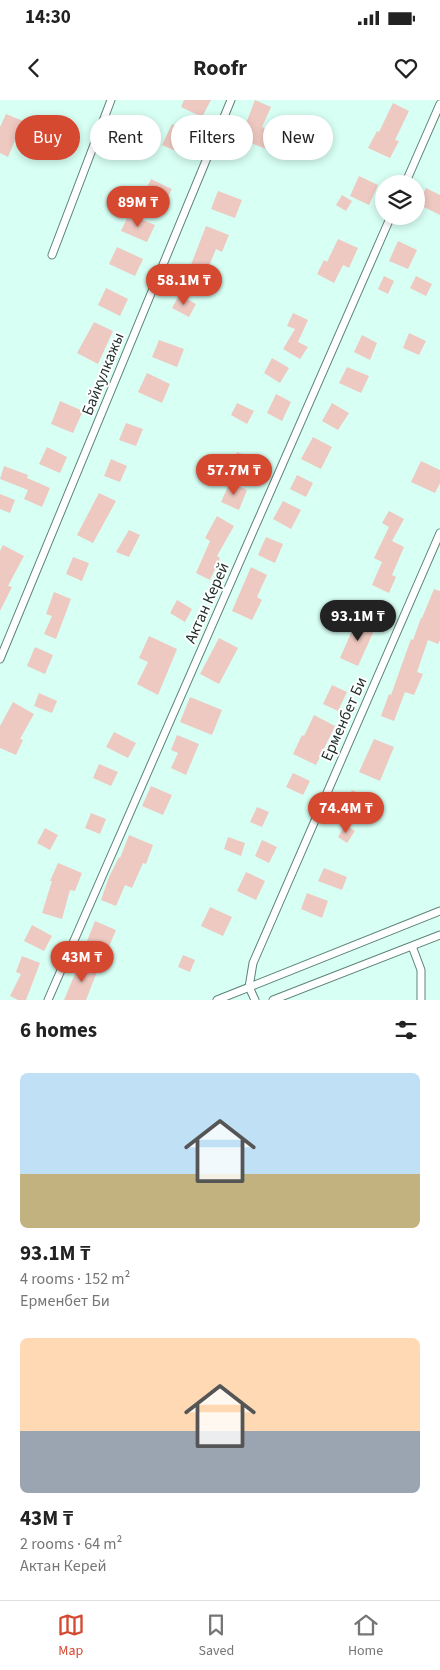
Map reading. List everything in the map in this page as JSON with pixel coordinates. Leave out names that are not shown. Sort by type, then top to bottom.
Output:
[{"type":"street","points":[[52,255],[111,100]]},
{"type":"street","name":"Байкулкажы","points":[[0,659],[231,100]]},
{"type":"street","points":[[409,175],[440,104]]},
{"type":"street","name":"Актан Керей","points":[[48,1000],[387,225]]},
{"type":"street","name":"Ерменбет Би","points":[[249,987],[252,963],[440,533]]},
{"type":"street","points":[[217,1000],[440,911]]},
{"type":"street","points":[[273,1000],[440,936]]},
{"type":"street","points":[[412,946],[421,970],[422,1000]]},
{"type":"street","points":[[249,987],[255,1000]]},
{"type":"building","points":[[184,100],[211,100],[203,115],[198,115],[181,107]]},
{"type":"building","points":[[255,100],[271,107],[267,115],[263,115],[263,148],[253,144],[253,115],[249,115]]},
{"type":"building","points":[[393,103],[409,111],[395,140],[399,141],[390,158],[368,148],[377,131],[379,132]]},
{"type":"building","points":[[6,114],[15,118],[15,140],[8,157],[0,153],[0,127]]},
{"type":"building","points":[[171,126],[171,149],[162,145]]},
{"type":"building","points":[[359,176],[375,184],[375,192],[369,205],[350,196]]},
{"type":"building","points":[[151,179],[172,189],[163,206],[142,197]]},
{"type":"building","points":[[426,188],[440,195],[440,215],[425,208]]},
{"type":"building","points":[[218,191],[242,200],[235,218],[211,209]]},
{"type":"building","points":[[342,195],[352,201],[346,211],[336,205]]},
{"type":"building","points":[[129,214],[155,225],[147,242],[121,231]]},
{"type":"building","points":[[206,226],[229,235],[222,252],[216,249],[203,281],[187,275]]},
{"type":"building","points":[[338,239],[358,248],[349,268],[343,265],[334,283],[317,274],[324,260],[327,262]]},
{"type":"building","points":[[398,241],[417,250],[408,269],[389,261]]},
{"type":"building","points":[[117,247],[143,259],[135,276],[109,264]]},
{"type":"building","points":[[384,276],[394,281],[388,294],[378,289]]},
{"type":"building","points":[[416,276],[432,284],[426,296],[410,288]]},
{"type":"building","points":[[106,288],[128,299],[120,316],[98,305]]},
{"type":"building","points":[[179,295],[196,304],[189,317],[172,308]]},
{"type":"building","points":[[293,313],[308,320],[298,342],[308,347],[300,359],[283,349],[295,329],[287,326]]},
{"type":"building","points":[[94,322],[113,331],[98,364],[77,353]]},
{"type":"building","points":[[409,333],[426,341],[419,355],[403,348]]},
{"type":"building","points":[[362,335],[377,343],[370,360],[354,352]]},
{"type":"building","points":[[159,340],[184,349],[177,367],[152,357]]},
{"type":"building","points":[[272,358],[289,368],[280,383],[264,373]]},
{"type":"building","points":[[347,367],[369,376],[361,393],[339,383]]},
{"type":"building","points":[[147,373],[170,384],[162,403],[138,392]]},
{"type":"building","points":[[276,394],[291,402],[282,421],[267,413]]},
{"type":"building","points":[[60,401],[83,411],[73,433],[51,424]]},
{"type":"building","points":[[237,403],[254,411],[247,424],[231,415]]},
{"type":"building","points":[[332,403],[349,413],[338,430],[322,421]]},
{"type":"building","points":[[126,423],[143,429],[136,446],[119,440]]},
{"type":"building","points":[[313,437],[332,447],[321,469],[301,459]]},
{"type":"building","points":[[47,447],[67,457],[60,473],[39,464]]},
{"type":"building","points":[[237,452],[259,461],[253,477],[231,468]]},
{"type":"building","points":[[111,459],[127,466],[120,482],[104,476]]},
{"type":"building","points":[[421,461],[440,470],[440,483],[435,493],[411,482]]},
{"type":"building","points":[[4,466],[28,475],[27,478],[50,488],[42,507],[24,499],[28,490],[0,479]]},
{"type":"building","points":[[297,475],[313,483],[306,497],[290,489]]},
{"type":"building","points":[[230,482],[247,490],[239,510],[221,502]]},
{"type":"building","points":[[99,493],[116,501],[93,543],[77,535]]},
{"type":"building","points":[[0,494],[15,500],[10,513],[0,509]]},
{"type":"building","points":[[283,501],[301,510],[291,529],[273,519]]},
{"type":"building","points":[[389,511],[404,519],[392,541],[404,547],[392,575],[396,577],[389,593],[372,585],[382,562],[374,558],[389,527],[382,523]]},
{"type":"building","points":[[217,516],[234,526],[217,556],[220,558],[210,580],[196,573],[210,541],[205,538]]},
{"type":"building","points":[[129,530],[140,535],[129,557],[116,552]]},
{"type":"building","points":[[266,537],[283,544],[275,563],[258,555]]},
{"type":"building","points":[[3,545],[24,556],[8,586],[12,587],[0,611],[0,551]]},
{"type":"building","points":[[73,557],[89,563],[82,581],[66,574]]},
{"type":"building","points":[[251,567],[267,575],[257,597],[262,600],[252,620],[232,611]]},
{"type":"building","points":[[434,589],[440,591],[440,640],[438,644],[428,640],[417,672],[423,674],[414,695],[405,692],[394,721],[381,716],[389,694],[391,695],[411,639],[413,640]]},
{"type":"building","points":[[54,592],[71,599],[56,639],[44,634],[52,616],[46,614]]},
{"type":"building","points":[[177,600],[192,609],[185,622],[170,613]]},
{"type":"building","points":[[358,617],[376,626],[358,666],[340,658]]},
{"type":"building","points":[[149,636],[177,649],[158,695],[137,684],[148,662],[139,658]]},
{"type":"building","points":[[219,638],[238,648],[219,684],[200,674]]},
{"type":"building","points":[[35,647],[53,655],[45,674],[27,666]]},
{"type":"building","points":[[332,685],[347,692],[338,711],[323,704]]},
{"type":"building","points":[[39,693],[57,701],[52,713],[34,706]]},
{"type":"building","points":[[190,697],[222,710],[212,735],[180,722]]},
{"type":"building","points":[[13,702],[34,714],[20,739],[23,740],[16,755],[0,748],[0,726]]},
{"type":"building","points":[[314,715],[335,726],[316,765],[293,754]]},
{"type":"building","points":[[114,732],[136,743],[128,758],[106,747]]},
{"type":"building","points":[[177,735],[199,744],[186,775],[171,768],[178,753],[171,750]]},
{"type":"building","points":[[374,739],[394,747],[380,781],[359,772]]},
{"type":"building","points":[[99,764],[118,772],[111,786],[93,778]]},
{"type":"building","points":[[293,773],[310,781],[303,795],[286,787]]},
{"type":"building","points":[[151,786],[172,795],[163,815],[142,806]]},
{"type":"building","points":[[352,790],[370,798],[363,814],[345,806]]},
{"type":"building","points":[[257,807],[269,812],[262,827],[250,822]]},
{"type":"building","points":[[91,813],[106,819],[100,834],[85,828]]},
{"type":"building","points":[[345,825],[355,831],[347,843],[338,837]]},
{"type":"building","points":[[45,828],[58,835],[50,850],[37,843]]},
{"type":"building","points":[[129,835],[153,845],[146,864],[143,863],[132,888],[125,885],[116,906],[101,900],[109,877],[120,858]]},
{"type":"building","points":[[228,837],[245,843],[241,856],[224,849]]},
{"type":"building","points":[[262,840],[277,847],[269,863],[255,856]]},
{"type":"building","points":[[58,863],[82,873],[75,891],[70,890],[62,919],[42,913],[52,881],[50,881]]},
{"type":"building","points":[[324,868],[347,877],[342,890],[318,881]]},
{"type":"building","points":[[246,872],[265,881],[256,900],[237,891]]},
{"type":"building","points":[[307,893],[328,901],[322,918],[301,909]]},
{"type":"building","points":[[210,907],[232,917],[223,936],[201,926]]},
{"type":"building","points":[[95,921],[116,930],[108,949],[87,941]]},
{"type":"building","points":[[32,925],[52,936],[44,951],[24,941]]},
{"type":"building","points":[[183,955],[195,960],[190,972],[178,967]]},
{"type":"building","points":[[22,956],[40,963],[26,1000],[18,1000],[10,996],[21,974],[16,972]]},
{"type":"building","points":[[80,962],[98,969],[86,1000],[64,1000]]}]
